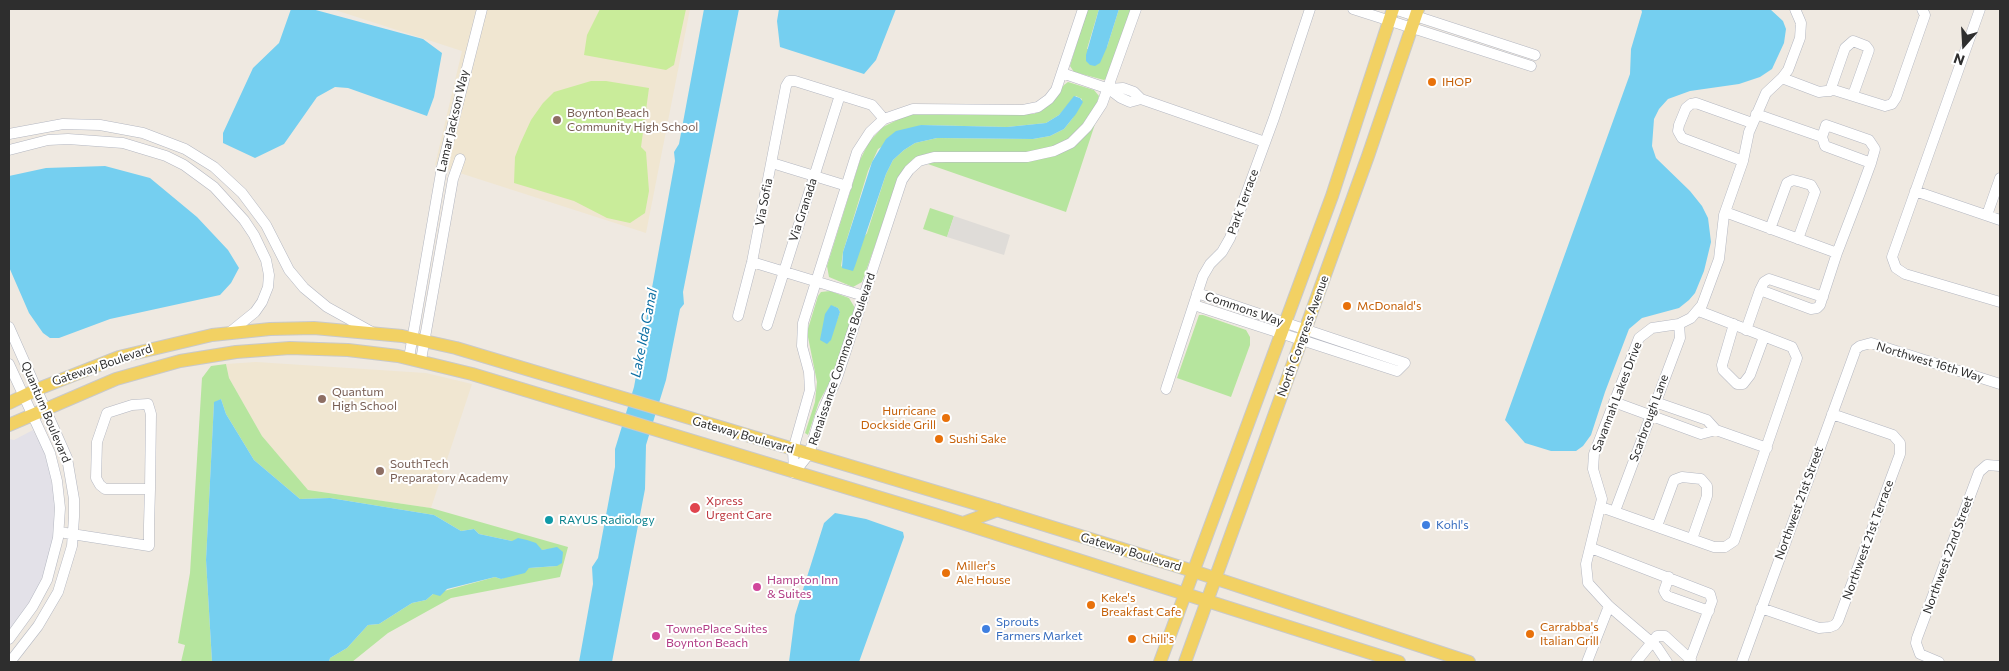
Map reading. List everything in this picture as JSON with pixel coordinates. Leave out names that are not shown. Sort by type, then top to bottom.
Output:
[{"type":"main road","name":"North Congress Avenue","points":[[1160,662],[1332,196],[1392,13]]},
{"type":"main road","name":"North Congress Avenue","points":[[1185,662],[1304,335],[1415,17]]},
{"type":"main road","name":"Gateway Boulevard","points":[[9,403],[38,388],[89,367],[135,352],[187,339],[229,333],[300,328],[373,332],[463,350],[660,411],[998,510],[1193,571],[1463,661]]},
{"type":"main road","name":"Gateway Boulevard","points":[[9,425],[85,390],[147,369],[227,353],[269,349],[319,349],[415,359],[472,374],[963,523],[1399,662]]},
{"type":"main road","points":[[963,523],[998,510]]},
{"type":"street","name":"Lamar Jackson Way","points":[[415,359],[430,235],[442,167],[482,9]]},
{"type":"street","name":"Renaissance Commons Boulevard","points":[[794,473],[793,450],[810,390],[809,372],[802,346],[804,324],[857,152],[870,132],[884,119],[905,110],[921,108],[1030,109],[1048,99],[1056,90],[1082,9]]},
{"type":"street","name":"Renaissance Commons Boulevard","points":[[794,473],[809,454],[820,418],[837,378],[902,180],[914,165],[934,157],[1027,157],[1054,151],[1070,143],[1087,126],[1109,90],[1136,9]]},
{"type":"street","name":"Park Terrace","points":[[1166,389],[1206,269],[1227,245],[1310,9]]},
{"type":"street","points":[[1353,9],[1415,17],[1469,32],[1535,54]]},
{"type":"street","points":[[1601,507],[1720,548],[1734,541],[1797,358],[1792,348],[1699,311],[1719,259],[1725,212],[1743,161],[1754,118],[1766,92],[1782,78],[1791,62],[1800,38],[1800,23],[1795,9]]},
{"type":"street","points":[[1980,9],[1893,252],[1893,263],[1896,268],[1905,274],[2000,302]]},
{"type":"street","points":[[1782,78],[1819,92],[1830,91],[1853,95],[1885,106],[1892,104],[1896,98],[1925,15],[1923,10]]},
{"type":"street","points":[[1415,17],[1465,44],[1530,66]]},
{"type":"street","points":[[1465,44],[1469,32]]},
{"type":"street","points":[[1830,91],[1845,48],[1853,41],[1866,46],[1869,50],[1853,95]]},
{"type":"street","points":[[1062,74],[1109,90],[1130,102],[1141,99],[1264,142]]},
{"type":"street","name":"Via Sofia","points":[[738,316],[752,262],[786,86],[789,81],[795,81],[840,95]]},
{"type":"street","points":[[840,95],[872,105],[884,119]]},
{"type":"street","name":"Via Granada","points":[[767,325],[840,95]]},
{"type":"street","points":[[1743,161],[1682,138],[1678,131],[1686,108],[1696,103],[1822,137]]},
{"type":"street","points":[[9,134],[46,126],[100,125],[143,132],[185,149],[214,167],[242,193],[266,225],[289,270],[304,288],[327,308],[373,332]]},
{"type":"street","points":[[1760,290],[1815,309],[1820,305],[1871,163],[1875,149],[1869,140],[1826,125],[1822,137],[1825,146],[1871,163]]},
{"type":"street","points":[[9,150],[48,140],[68,138],[123,143],[166,156],[184,165],[214,187],[244,220],[254,235],[266,260],[269,275],[268,287],[262,302],[255,312],[229,333]]},
{"type":"street","name":"Lamar Jackson Way","points":[[418,340],[444,237],[453,179],[460,159]]},
{"type":"street","points":[[772,162],[847,186]]},
{"type":"street","points":[[1987,215],[2000,178]]},
{"type":"street","points":[[1770,229],[1787,183],[1793,180],[1811,185],[1815,192],[1798,239]]},
{"type":"street","points":[[1914,191],[2000,220]]},
{"type":"street","points":[[1725,212],[1838,253]]},
{"type":"street","points":[[430,235],[444,237]]},
{"type":"street","points":[[752,262],[864,296]]},
{"type":"street","points":[[1746,330],[1760,290],[1764,282],[1769,279],[1823,297]]},
{"type":"street","name":"Commons Way","points":[[1197,293],[1284,330]]},
{"type":"street","name":"Commons Way","points":[[1194,305],[1304,335],[1405,364],[1397,372],[1304,335]]},
{"type":"street","name":"Savannah Lakes Drive","points":[[1667,662],[1663,654],[1652,642],[1608,606],[1588,583],[1586,564],[1601,507],[1602,495],[1594,474],[1593,458],[1634,346],[1641,335],[1657,326],[1679,324],[1691,318],[1699,311]]},
{"type":"street","name":"Scarbrough Lane","points":[[1615,511],[1680,338],[1679,324]]},
{"type":"street","points":[[1734,324],[1722,365],[1723,370],[1737,384],[1742,384],[1750,375],[1764,337]]},
{"type":"street","name":"Quantum Boulevard","points":[[9,327],[38,388],[70,469],[74,499],[73,534],[68,563],[53,601],[10,662]]},
{"type":"street","name":"Northwest 16th Way","points":[[1860,346],[1871,344],[2000,384]]},
{"type":"street","name":"Northwest 21st Street","points":[[1742,662],[1853,354],[1860,346]]},
{"type":"street","name":"Quantum Boulevard","points":[[9,364],[50,453],[57,481],[60,508],[59,532],[52,567],[41,593],[9,639]]},
{"type":"street","points":[[1614,402],[1701,434],[1716,430]]},
{"type":"street","points":[[1655,402],[1707,420],[1716,430],[1767,448]]},
{"type":"street","points":[[59,532],[149,546],[152,414],[148,404],[132,405],[107,413],[97,442],[96,478],[100,485],[106,489],[150,489]]},
{"type":"street","name":"Northwest 21st Terrace","points":[[1761,608],[1824,628],[1830,628],[1838,620],[1900,454],[1900,443],[1893,434],[1832,414]]},
{"type":"street","name":"Northwest 22nd Street","points":[[1938,662],[1924,657],[1917,649],[1917,638],[1979,472],[1987,465],[2000,466]]},
{"type":"street","points":[[1657,526],[1674,480],[1682,477],[1701,480],[1707,486],[1707,496],[1692,539]]},
{"type":"street","points":[[1590,548],[1710,594],[1712,601],[1690,661],[1665,636],[1657,636],[1636,662]]},
{"type":"street","points":[[1669,577],[1664,591],[1667,596],[1709,611]]},
{"type":"street","points":[[1587,662],[1608,606]]},
{"type":"shaded area","name":"Boynton Beach Community High School","points":[[332,9],[690,9],[646,233],[435,165],[462,51]]},
{"type":"shaded area","points":[[954,216],[1010,235],[1004,255],[947,237]]},
{"type":"shaded area","points":[[256,362],[426,373],[472,384],[431,508],[308,490],[262,436],[229,378],[226,364]]},
{"type":"shaded area","points":[[33,430],[43,448],[50,471],[55,502],[54,534],[48,563],[36,592],[9,632],[9,439],[14,440]]},
{"type":"green space","points":[[600,9],[686,9],[674,65],[666,70],[584,55],[587,35]]},
{"type":"green space","points":[[1087,9],[1099,9],[1087,49],[1107,47],[1119,9],[1131,9],[1109,77],[1104,80],[1074,72],[1070,66]]},
{"type":"green space","points":[[591,81],[606,81],[649,88],[641,147],[646,152],[649,191],[645,213],[630,223],[607,218],[574,201],[514,183],[515,157],[531,120],[543,103],[554,92]]},
{"type":"green space","points":[[1068,82],[1094,90],[1099,96],[1097,103],[1081,127],[1068,139],[1047,149],[1024,153],[929,153],[913,159],[900,175],[862,282],[853,287],[829,277],[827,266],[860,160],[869,142],[883,127],[907,115],[917,113],[1034,114],[1051,103]],"holes":[[[1076,96],[1082,99],[1072,119],[1064,129],[1050,136],[1033,139],[937,138],[915,143],[904,150],[893,160],[886,174],[867,233],[841,267],[843,252],[868,171],[878,149],[921,125],[1007,127],[1046,123],[1059,115]]]},
{"type":"green space","points":[[1096,121],[1066,212],[925,163],[1051,157]]},
{"type":"green space","points":[[930,208],[954,216],[947,237],[923,229]]},
{"type":"green space","points":[[830,291],[849,298],[855,308],[831,380],[819,402],[808,435],[805,433],[815,402],[817,382],[807,332],[818,296],[821,292]],"holes":[[[832,306],[838,308],[840,312],[829,342],[821,338]]]},
{"type":"green space","points":[[1199,315],[1246,330],[1250,337],[1250,345],[1231,397],[1177,378]]},
{"type":"green space","points":[[226,364],[229,378],[262,436],[308,490],[431,508],[568,547],[560,577],[451,598],[388,633],[352,662],[329,662],[330,658],[347,648],[368,625],[379,624],[412,603],[426,600],[433,594],[495,577],[501,579],[529,568],[557,566],[557,548],[542,550],[479,534],[474,529],[461,531],[434,515],[330,498],[300,499],[254,460],[226,414],[221,399],[214,403],[206,560],[212,662],[181,662],[185,645],[178,643],[190,573],[202,378],[211,366]]},
{"type":"water","points":[[291,9],[312,9],[423,39],[442,53],[434,97],[427,116],[348,88],[335,87],[317,97],[284,144],[255,158],[223,143],[223,133],[253,68],[279,43]]},
{"type":"water","name":"Lake Ida Canal","points":[[704,9],[739,9],[683,292],[684,304],[680,309],[666,380],[646,445],[645,489],[612,662],[579,662],[593,584],[592,567],[598,558],[615,467],[615,449],[634,387],[675,161],[674,152],[679,144]]},
{"type":"water","points":[[779,9],[896,9],[876,60],[864,74],[780,47],[777,21]]},
{"type":"water","points":[[1099,9],[1119,9],[1107,47],[1100,63],[1095,66],[1090,65],[1086,61],[1086,55]]},
{"type":"water","points":[[1641,9],[1770,9],[1783,21],[1786,29],[1784,43],[1772,69],[1760,77],[1739,84],[1690,91],[1668,99],[1659,109],[1654,119],[1652,146],[1656,158],[1690,191],[1702,206],[1708,218],[1711,242],[1704,271],[1695,293],[1679,308],[1642,318],[1629,329],[1591,435],[1583,446],[1576,451],[1551,451],[1525,443],[1505,420],[1630,74],[1631,49],[1642,12]]},
{"type":"water","points":[[1074,96],[1080,98],[1083,102],[1076,114],[1064,129],[1050,136],[1033,139],[937,138],[915,143],[904,150],[893,160],[886,174],[853,271],[842,268],[843,252],[872,162],[886,139],[896,131],[921,125],[1007,127],[1046,123],[1059,115]]},
{"type":"water","points":[[105,166],[150,178],[197,217],[228,250],[239,268],[231,283],[220,295],[110,319],[59,338],[50,338],[43,333],[29,313],[9,267],[9,176],[46,168]]},
{"type":"water","points":[[831,305],[838,308],[840,312],[831,340],[827,344],[820,340],[825,314]]},
{"type":"water","points":[[221,399],[226,414],[254,460],[300,499],[330,498],[434,515],[461,531],[474,529],[479,534],[512,541],[518,538],[527,540],[536,543],[542,550],[557,547],[563,552],[562,563],[557,566],[529,568],[525,573],[501,579],[495,577],[447,589],[440,596],[433,594],[426,600],[412,603],[379,624],[368,625],[347,648],[330,658],[329,662],[212,662],[206,560],[214,402]]},
{"type":"water","points":[[835,513],[866,519],[903,532],[904,537],[859,662],[789,662],[795,615],[824,523]]},
{"type":"place","name":"IHOP","points":[[1432,82]]},
{"type":"place","name":"Boynton Beach Community High School","points":[[557,120]]},
{"type":"place","name":"McDonald's","points":[[1347,306]]},
{"type":"place","name":"Quantum High School","points":[[322,399]]},
{"type":"place","name":"Hurricane Dockside Grill","points":[[946,418]]},
{"type":"place","name":"Sushi Sake","points":[[939,439]]},
{"type":"place","name":"SouthTech Preparatory Academy","points":[[380,471]]},
{"type":"place","name":"Xpress Urgent Care","points":[[695,508]]},
{"type":"place","name":"RAYUS Radiology","points":[[549,520]]},
{"type":"place","name":"Kohl's","points":[[1426,525]]},
{"type":"place","name":"Miller's Ale House","points":[[946,573]]},
{"type":"place","name":"Hampton Inn & Suites","points":[[757,587]]},
{"type":"place","name":"Keke's Breakfast Cafe","points":[[1091,605]]},
{"type":"place","name":"Sprouts Farmers Market","points":[[986,629]]},
{"type":"place","name":"Carrabba's Italian Grill","points":[[1530,634]]},
{"type":"place","name":"TownePlace Suites Boynton Beach","points":[[656,636]]},
{"type":"place","name":"Chili's","points":[[1132,639]]}]
